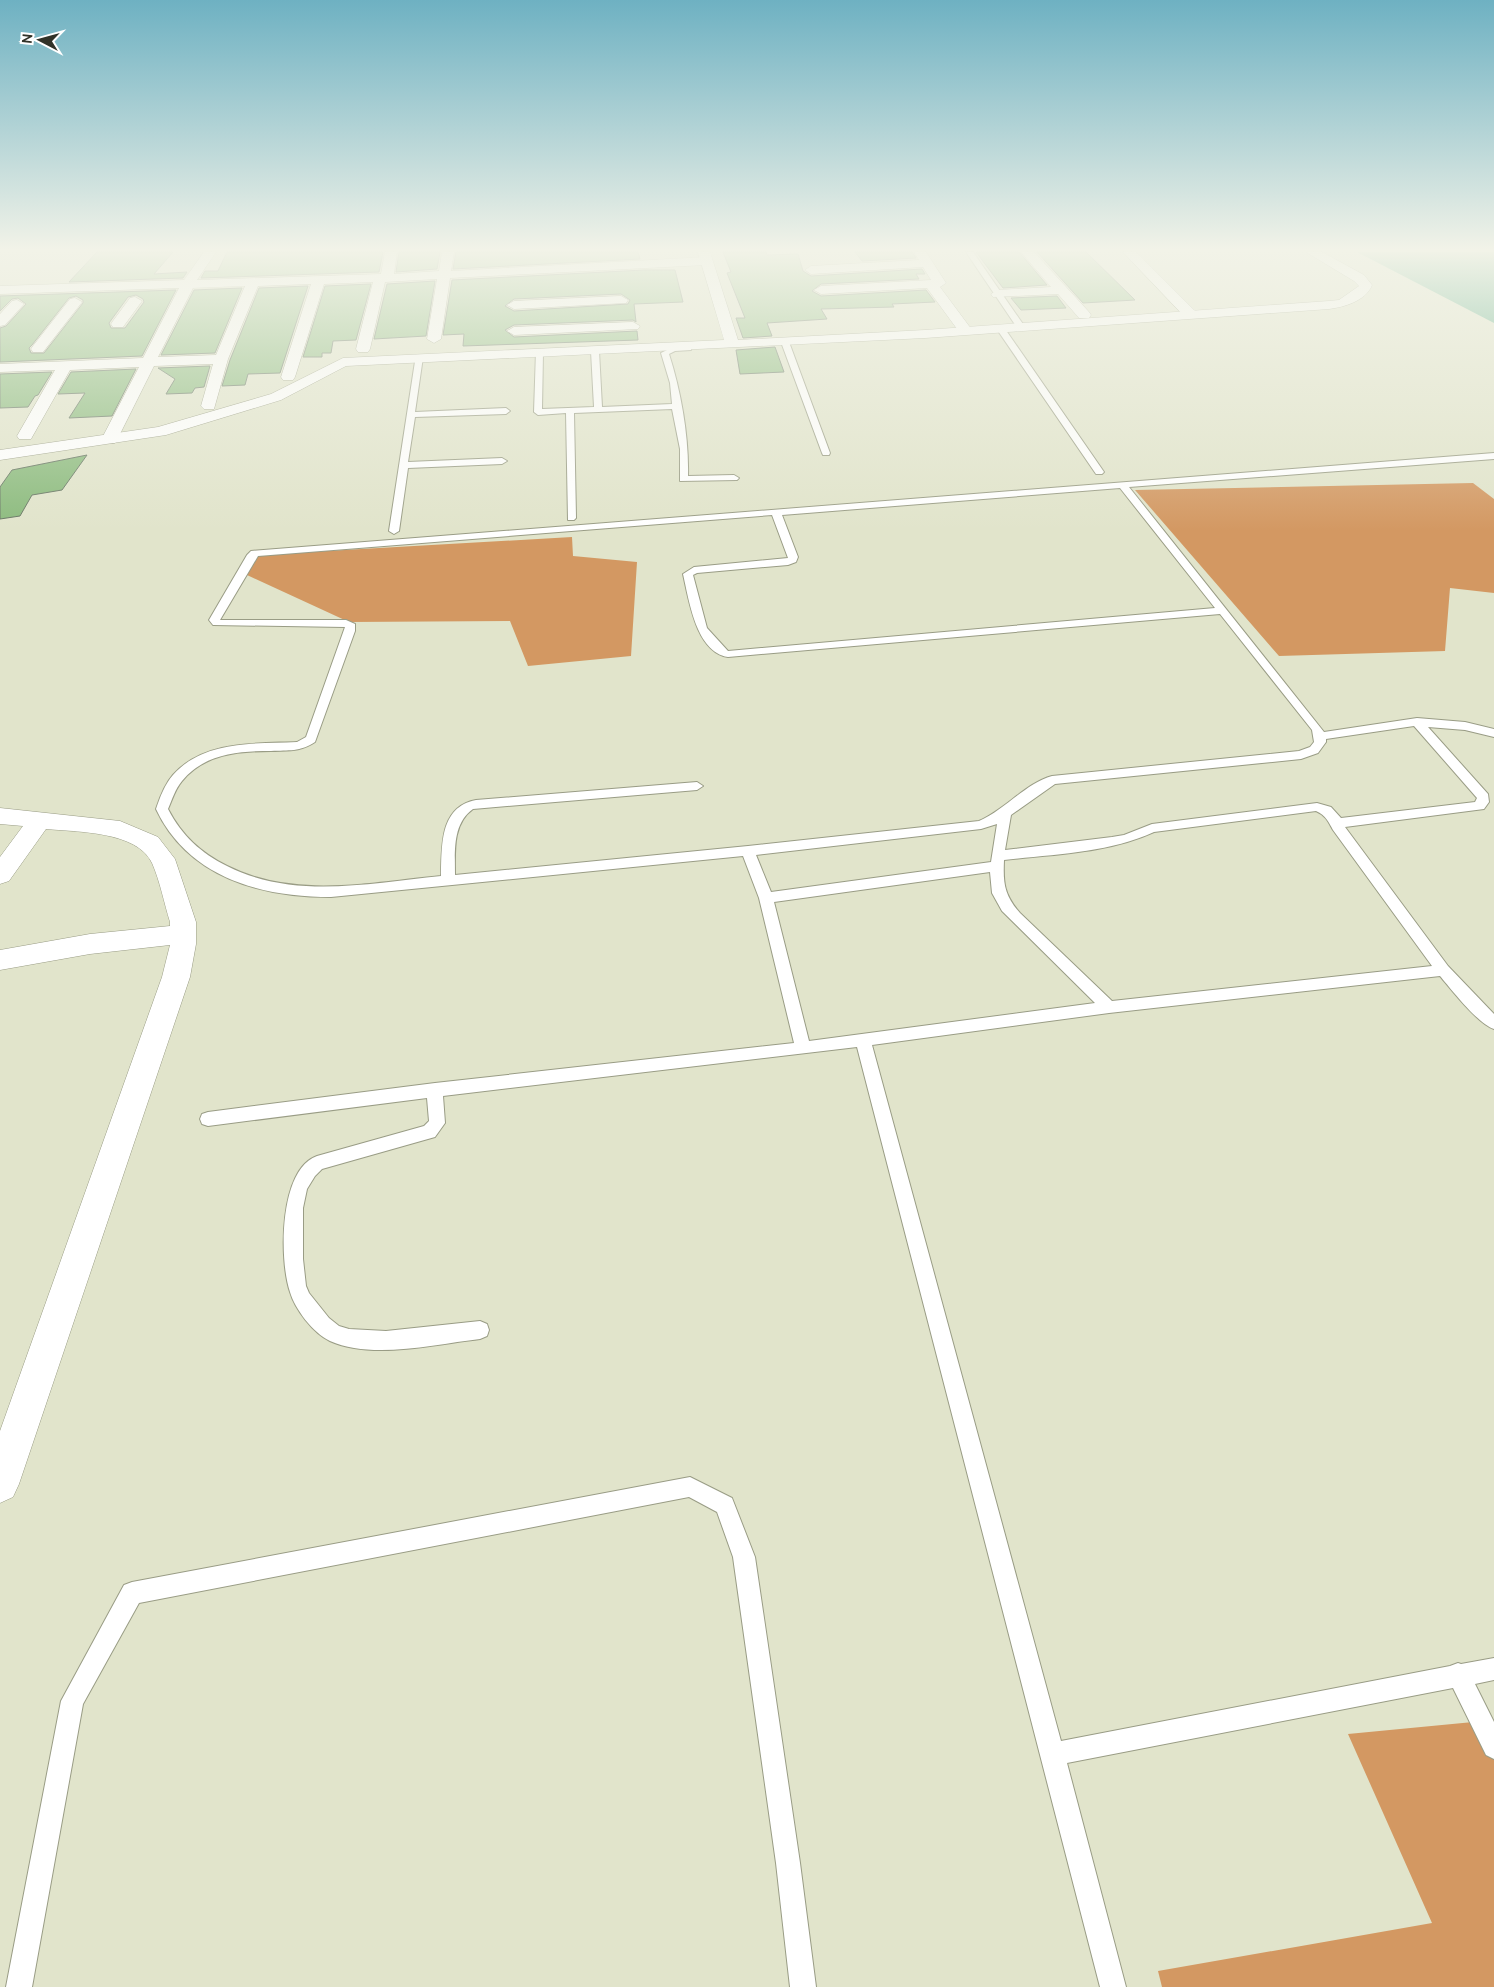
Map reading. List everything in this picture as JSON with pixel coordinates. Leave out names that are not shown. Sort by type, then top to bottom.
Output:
[{"type":"street","points":[[38,349],[41,345]]},
{"type":"street","points":[[109,440],[157,345]]},
{"type":"street","points":[[209,406],[228,345]]},
{"type":"street","points":[[288,377],[298,345]]},
{"type":"street","points":[[363,349],[364,345]]},
{"type":"street","points":[[514,345],[514,353]]},
{"type":"street","points":[[0,455],[160,432],[276,396],[342,362],[419,357],[748,345]]},
{"type":"street","points":[[0,368],[222,359]]},
{"type":"street","points":[[24,436],[65,365]]},
{"type":"street","points":[[0,816],[120,829],[149,843],[163,860],[183,922],[183,944],[176,977],[0,1484]]},
{"type":"street","points":[[0,875],[40,820]]},
{"type":"street","points":[[0,960],[90,944],[182,934]]},
{"type":"lane","points":[[786,345],[826,453]]},
{"type":"lane","points":[[1012,345],[1100,472]]},
{"type":"lane","points":[[730,346],[673,349],[665,352],[674,383],[684,449],[683,480],[734,478]]},
{"type":"lane","points":[[595,350],[598,410]]},
{"type":"lane","points":[[539,353],[538,412],[676,406]]},
{"type":"lane","points":[[394,531],[419,357]]},
{"type":"lane","points":[[410,415],[506,411]]},
{"type":"lane","points":[[570,412],[571,518]]},
{"type":"lane","points":[[1123,486],[1318,730],[1320,742],[1314,750],[1301,755],[1052,780],[994,821],[981,825],[748,851],[331,892],[286,891],[250,882],[214,866],[182,841],[167,822],[162,809],[176,778],[190,765],[212,754],[241,749],[300,746],[311,739],[351,626],[346,623],[217,623],[214,620],[252,555],[259,552],[1494,456]]},
{"type":"lane","points":[[1480,457],[1494,468]]},
{"type":"lane","points":[[403,465],[502,461]]},
{"type":"lane","points":[[776,512],[793,557],[792,560],[788,562],[694,570],[688,574],[702,629],[722,653],[758,652],[1223,611]]},
{"type":"lane","points":[[1320,736],[1417,722],[1465,726],[1494,733]]},
{"type":"lane","points":[[1339,824],[1479,806],[1483,802],[1483,797],[1417,722]]},
{"type":"lane","points":[[448,880],[451,824],[457,815],[468,806],[697,786]]},
{"type":"lane","points":[[766,898],[1112,842],[1127,839],[1152,828],[1317,807],[1326,810],[1339,824],[1338,827],[1443,970],[1471,1001],[1493,1021]]},
{"type":"lane","points":[[1005,813],[998,861],[999,891],[1003,902],[1015,917],[1109,1006]]},
{"type":"lane","points":[[748,851],[766,898],[803,1048]]},
{"type":"lane","points":[[208,1119],[435,1090],[803,1048],[1109,1006],[1443,970]]},
{"type":"lane","points":[[863,1039],[1113,1987]]},
{"type":"lane","points":[[435,1090],[437,1123],[429,1132],[317,1163],[306,1172],[294,1202],[294,1270],[299,1294],[317,1318],[336,1334],[356,1339],[377,1341],[480,1330]]},
{"type":"lane","points":[[19,1987],[72,1701],[132,1593],[690,1487],[725,1506],[744,1557],[788,1863],[803,1987]]},
{"type":"lane","points":[[1053,1754],[1458,1674],[1494,1669]]},
{"type":"lane","points":[[1458,1674],[1494,1747]]},
{"type":"shaded area","points":[[1473,483],[1494,499],[1494,593],[1450,588],[1445,651],[1279,656],[1135,490]]},
{"type":"shaded area","points":[[572,537],[573,556],[637,562],[631,656],[528,666],[510,621],[349,622],[247,575],[257,555]]},
{"type":"shaded area","points":[[1494,1720],[1494,1987],[1162,1987],[1158,1971],[1432,1923],[1348,1734]]},
{"type":"building","points":[[0,345],[32,345],[29,348],[31,353],[44,353],[50,345],[148,345],[142,356],[0,362]]},
{"type":"building","points":[[166,345],[218,345],[215,353],[161,355]]},
{"type":"building","points":[[236,345],[289,345],[280,373],[248,374],[245,385],[222,386]]},
{"type":"building","points":[[307,345],[332,345],[331,353],[322,353],[322,357],[303,357]]},
{"type":"building","points":[[463,345],[500,345],[463,346]]},
{"type":"building","points":[[775,347],[784,372],[740,374],[736,350]]},
{"type":"building","points":[[210,366],[204,387],[195,388],[192,393],[166,394],[175,379],[158,368]]},
{"type":"building","points":[[136,369],[112,416],[69,418],[85,393],[58,394],[71,372]]},
{"type":"building","points":[[52,372],[28,407],[0,408],[0,374]]},
{"type":"building","points":[[87,455],[62,490],[32,495],[20,516],[0,519],[0,487],[12,470]]}]
